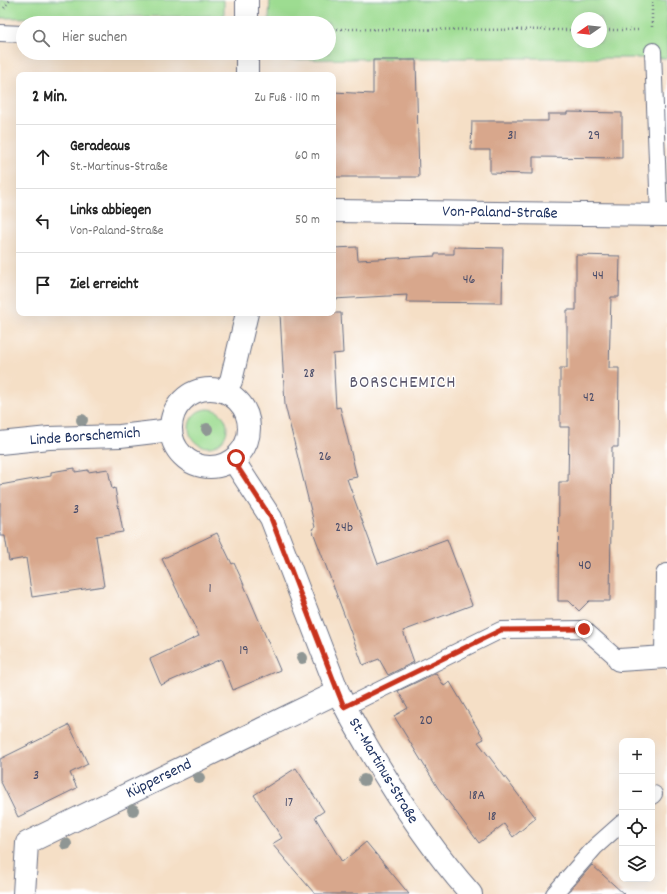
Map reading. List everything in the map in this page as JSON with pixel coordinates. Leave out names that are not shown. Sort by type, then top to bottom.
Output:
[{"type":"street","points":[[247,0],[247,16]]},
{"type":"street","points":[[247,60],[247,72]]},
{"type":"street","name":"Von-Paland-Straße","points":[[336,211],[663,216]]},
{"type":"street","points":[[223,391],[231,381],[246,316]]},
{"type":"street","points":[[212,388],[223,391],[237,400],[242,407],[248,425],[248,434],[245,443],[236,458],[214,466],[203,466],[193,463],[184,457],[176,448],[172,438],[172,418],[175,410],[180,402],[194,392],[212,388]]},
{"type":"street","name":"Linde Borschemich","points":[[0,443],[49,438],[120,436],[171,430]]},
{"type":"street","name":"St.-Martinus-Straße","points":[[236,458],[239,469],[271,518],[341,700],[387,780],[419,829],[454,875],[471,894]]},
{"type":"street","points":[[619,660],[666,658],[667,575]]},
{"type":"street","name":"Küppersend","points":[[24,894],[27,843],[341,700]]},
{"type":"lane","points":[[0,33],[16,34]]},
{"type":"lane","points":[[653,51],[663,216]]},
{"type":"lane","points":[[341,700],[501,630],[584,629],[619,660]]},
{"type":"lane","points":[[554,894],[595,847],[619,826]]},
{"type":"path","points":[[336,29],[571,30]]},
{"type":"path","points":[[607,30],[644,30]]},
{"type":"green space","points":[[0,0],[224,0],[224,16],[16,16],[16,18],[0,18]]},
{"type":"green space","points":[[270,0],[667,0],[667,58],[336,59],[336,16],[269,16]]},
{"type":"green space","points":[[204,409],[212,409],[219,412],[224,417],[227,428],[224,439],[219,444],[212,447],[204,447],[197,444],[192,439],[189,432],[189,424],[192,417],[197,412]]},
{"type":"building","points":[[373,60],[416,60],[419,177],[336,177],[336,92],[373,94]]},
{"type":"building","points":[[567,112],[622,113],[622,158],[533,157],[533,174],[490,173],[490,150],[471,150],[472,121],[548,121],[548,114],[567,114]]},
{"type":"building","points":[[357,247],[358,260],[454,254],[454,247],[503,248],[502,303],[406,302],[407,295],[336,299],[336,248]]},
{"type":"building","points":[[576,255],[620,256],[619,297],[611,297],[609,368],[619,368],[618,447],[612,447],[610,601],[589,601],[579,611],[569,601],[558,601],[559,482],[568,482],[569,427],[560,427],[560,368],[567,368],[567,310],[576,310]]},
{"type":"building","points":[[336,313],[341,313],[343,353],[333,354],[336,408],[340,407],[357,477],[347,479],[378,564],[447,539],[472,605],[403,631],[414,662],[388,675],[379,659],[363,665],[312,529],[315,527],[285,405],[280,316],[336,316]]},
{"type":"building","points":[[75,468],[75,472],[108,469],[112,489],[115,488],[123,532],[96,536],[104,586],[32,597],[26,558],[9,561],[5,536],[0,536],[0,485],[51,476],[51,472]]},
{"type":"building","points":[[217,533],[232,564],[234,563],[241,578],[280,670],[233,690],[221,659],[161,685],[150,659],[199,636],[162,559]]},
{"type":"building","points":[[436,673],[444,686],[450,682],[484,739],[478,742],[536,818],[513,837],[504,824],[479,843],[438,788],[394,716],[408,708],[398,691]]},
{"type":"building","points":[[69,725],[88,764],[70,773],[77,788],[18,817],[0,780],[0,759]]},
{"type":"building","points":[[296,768],[324,811],[315,817],[342,862],[366,842],[409,894],[315,894],[272,844],[282,838],[254,795]]},
{"type":"building","points":[[592,865],[624,894],[567,894]]},
{"type":"district","name":"BORSCHEMICH","points":[[403,383]]},
{"type":"route","points":[[236,458],[239,469],[271,518],[344,707],[501,630],[584,629]]}]
